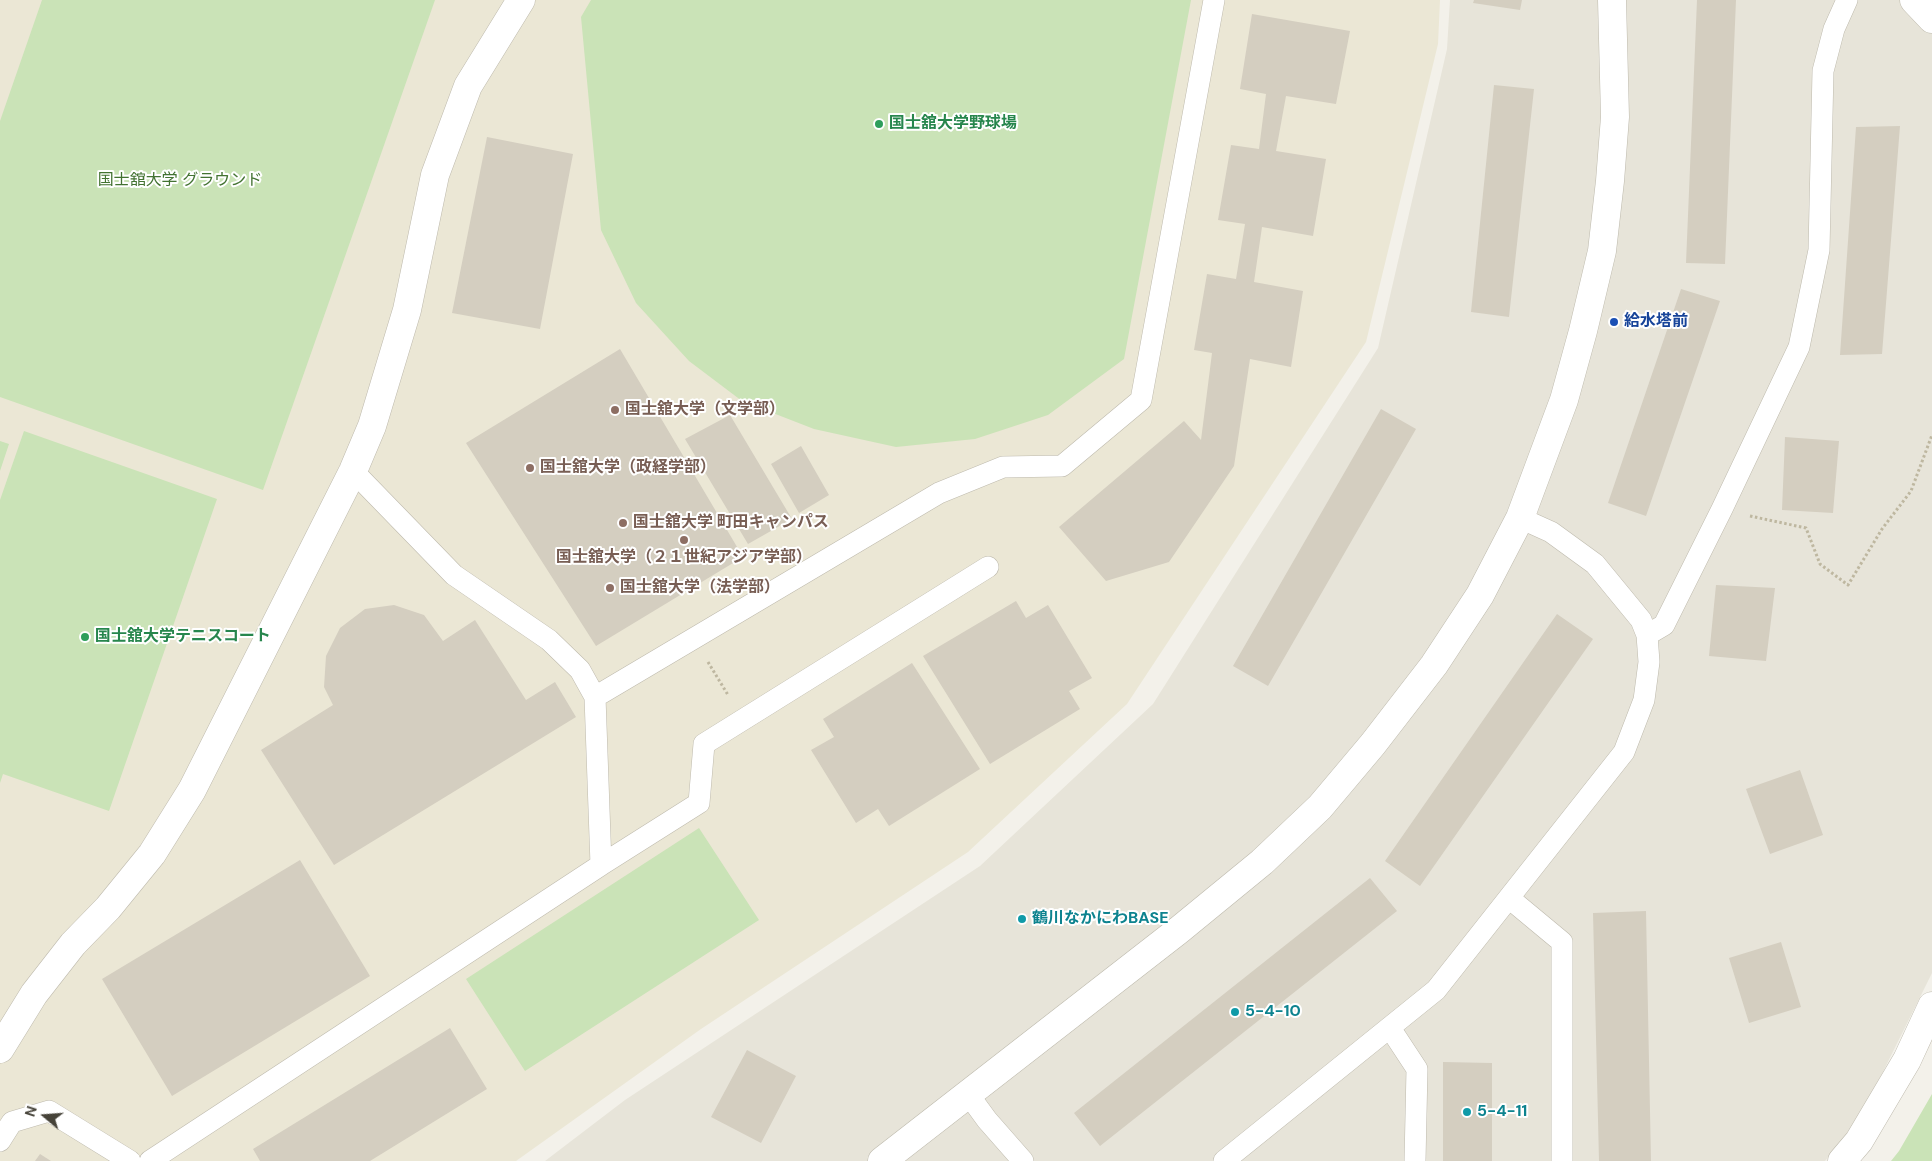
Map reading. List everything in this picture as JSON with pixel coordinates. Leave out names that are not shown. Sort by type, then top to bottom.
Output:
[{"type":"street","points":[[0,1049],[34,994],[73,944],[108,908],[152,854],[192,790],[353,471],[372,426],[407,310],[435,175],[468,86],[521,0]]},
{"type":"street","points":[[882,1161],[1179,930],[1262,862],[1320,807],[1373,744],[1434,665],[1480,595],[1520,518],[1564,400],[1602,251],[1615,117],[1612,0]]},
{"type":"street","points":[[1914,0],[1932,19]]},
{"type":"street","points":[[1842,1161],[1859,1141],[1907,1060],[1932,1006]]},
{"type":"lane","points":[[595,697],[939,493],[1003,467],[1062,466],[1141,400],[1214,0]]},
{"type":"lane","points":[[1647,635],[1664,625],[1722,509],[1799,347],[1819,250],[1824,71],[1834,30],[1847,0]]},
{"type":"lane","points":[[353,471],[454,575],[549,640],[580,670],[595,697],[601,865]]},
{"type":"lane","points":[[1231,1159],[1436,990],[1624,752],[1644,700],[1649,662],[1647,635],[1641,620],[1595,564],[1551,532],[1520,518]]},
{"type":"lane","points":[[150,1161],[601,865],[699,803],[704,744],[988,567]]},
{"type":"lane","points":[[1509,898],[1562,942],[1562,1161]]},
{"type":"lane","points":[[1390,1028],[1417,1069],[1415,1161]]},
{"type":"lane","points":[[968,1094],[987,1120],[1023,1161]]},
{"type":"lane","points":[[0,1141],[12,1122],[49,1111],[130,1161]]},
{"type":"path","points":[[1722,509],[1806,528],[1820,564],[1848,585],[1882,529],[1911,491],[1932,435]]},
{"type":"path","points":[[694,639],[742,720]]},
{"type":"shaded area","name":"国士舘大学 町田キャンパス","points":[[0,0],[1440,0],[1438,44],[1366,342],[1127,704],[968,852],[701,1029],[516,1161],[0,1161]]},
{"type":"shaded area","points":[[1450,0],[1932,0],[1932,973],[1861,1116],[1825,1161],[545,1161],[625,1100],[980,866],[1153,704],[1378,348],[1447,49]]},
{"type":"green space","name":"国士舘大学 グラウンド","points":[[42,0],[435,0],[263,490],[0,397],[0,121]]},
{"type":"green space","name":"国士舘大学野球場","points":[[591,0],[1191,0],[1124,359],[1048,415],[975,439],[896,447],[814,429],[742,401],[689,361],[636,303],[601,230],[581,17]]},
{"type":"green space","name":"国士舘大学テニスコート","points":[[24,431],[217,499],[109,811],[3,774],[0,783],[0,500]]},
{"type":"green space","points":[[0,441],[9,444],[0,471]]},
{"type":"green space","points":[[699,828],[759,920],[525,1071],[466,979]]},
{"type":"green space","points":[[1932,1094],[1932,1161],[1891,1161],[1899,1151]]},
{"type":"building","points":[[1474,0],[1522,0],[1520,10],[1473,3]]},
{"type":"building","points":[[1697,0],[1736,0],[1725,264],[1686,263]]},
{"type":"building","points":[[1252,14],[1350,31],[1336,104],[1286,96],[1276,151],[1326,159],[1313,236],[1262,227],[1254,282],[1303,291],[1291,367],[1250,359],[1234,466],[1169,562],[1106,581],[1059,527],[1184,421],[1201,440],[1212,353],[1194,350],[1207,274],[1236,279],[1245,224],[1218,220],[1231,145],[1259,149],[1266,94],[1240,89]]},
{"type":"building","points":[[1494,85],[1534,89],[1509,317],[1471,312]]},
{"type":"building","points":[[1900,126],[1882,354],[1840,355],[1856,127]]},
{"type":"building","points":[[487,137],[573,154],[540,329],[452,313]]},
{"type":"building","points":[[1681,289],[1720,301],[1646,516],[1608,503]]},
{"type":"building","points":[[620,349],[743,557],[596,646],[466,443]]},
{"type":"building","points":[[1381,409],[1416,429],[1268,686],[1233,666]]},
{"type":"building","points":[[730,415],[792,519],[748,544],[685,439]]},
{"type":"building","points":[[1785,437],[1839,441],[1833,513],[1782,510]]},
{"type":"building","points":[[801,446],[829,495],[799,513],[771,464]]},
{"type":"building","points":[[1716,585],[1775,588],[1766,661],[1709,656]]},
{"type":"building","points":[[1016,601],[1026,618],[1048,605],[1092,678],[1069,691],[1080,709],[990,764],[923,656]]},
{"type":"building","points":[[394,605],[424,615],[443,641],[475,620],[526,700],[555,682],[576,717],[334,865],[261,750],[333,705],[324,687],[326,656],[340,628],[365,609]]},
{"type":"building","points":[[1557,614],[1593,639],[1420,886],[1385,861]]},
{"type":"building","points":[[912,663],[980,769],[889,826],[878,809],[856,823],[811,750],[834,737],[823,719]]},
{"type":"building","points":[[1800,770],[1823,835],[1770,854],[1746,789]]},
{"type":"building","points":[[300,860],[370,976],[172,1096],[102,979]]},
{"type":"building","name":"5-4-10","points":[[1370,878],[1397,911],[1100,1146],[1074,1113]]},
{"type":"building","points":[[1646,911],[1651,1161],[1599,1161],[1593,913]]},
{"type":"building","points":[[1781,942],[1801,1007],[1749,1023],[1729,958]]},
{"type":"building","points":[[450,1028],[487,1089],[370,1161],[260,1161],[253,1149]]},
{"type":"building","points":[[747,1050],[796,1076],[761,1143],[711,1117]]},
{"type":"building","name":"5-4-11","points":[[1443,1062],[1492,1063],[1492,1161],[1443,1161]]},
{"type":"building","points":[[40,1154],[51,1161],[35,1161]]},
{"type":"place","name":"国士舘大学野球場","points":[[879,124]]},
{"type":"place","name":"給水塔前","points":[[1614,322]]},
{"type":"place","name":"国士舘大学（文学部）","points":[[615,410]]},
{"type":"place","name":"国士舘大学（政経学部）","points":[[530,468]]},
{"type":"place","name":"国士舘大学 町田キャンパス","points":[[623,523]]},
{"type":"place","name":"国士舘大学（２１世紀アジア学部）","points":[[684,540]]},
{"type":"place","name":"国士舘大学（法学部）","points":[[610,588]]},
{"type":"place","name":"国士舘大学テニスコート","points":[[85,637]]},
{"type":"place","name":"鶴川なかにわBASE","points":[[1022,919]]},
{"type":"place","name":"5-4-10","points":[[1235,1012]]},
{"type":"place","name":"5-4-11","points":[[1467,1112]]}]
